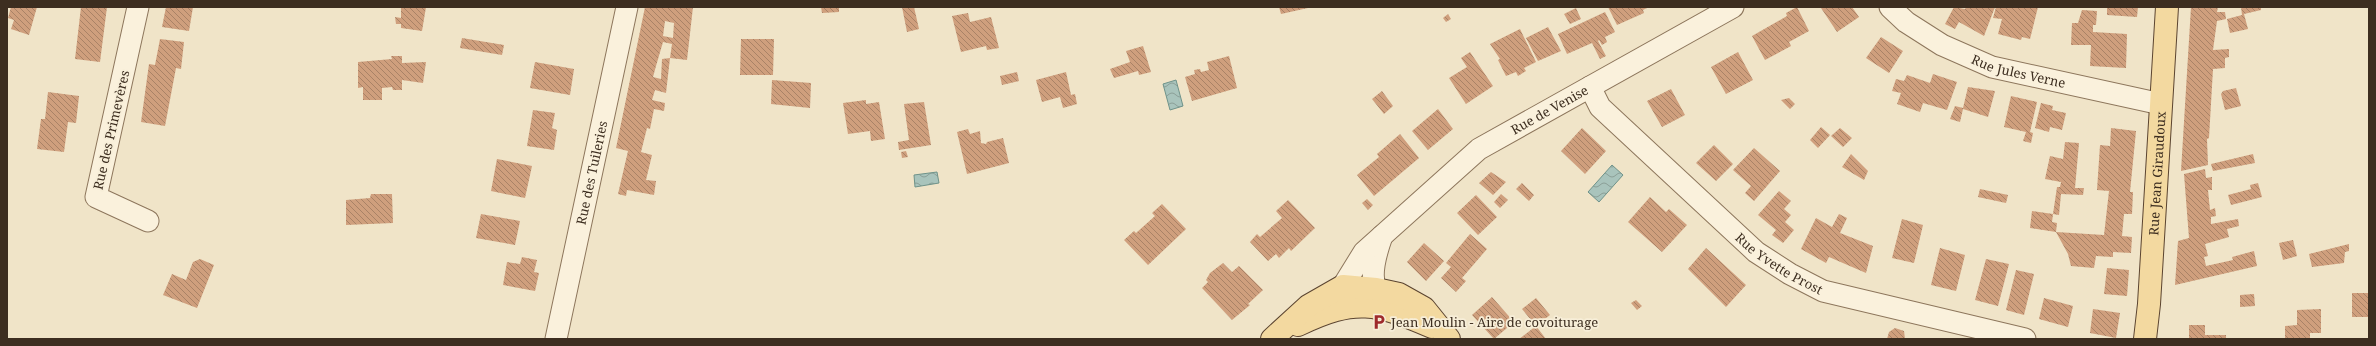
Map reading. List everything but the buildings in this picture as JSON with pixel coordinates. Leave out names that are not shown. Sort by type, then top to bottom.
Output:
[{"type":"main road","name":"Rue Jean Giraudoux","points":[[2145,339],[2149,304],[2167,7]]},
{"type":"main road","points":[[1343,286],[1376,288],[1399,294],[1424,308],[1445,335]]},
{"type":"main road","name":"Rue de Venise","points":[[1273,338],[1308,306],[1343,286]]},
{"type":"main road","points":[[1273,338],[1321,314],[1359,305],[1394,310],[1445,335]]},
{"type":"street","name":"Rue des Primevères","points":[[138,7],[96,197],[148,221]]},
{"type":"street","name":"Rue des Tuileries","points":[[556,339],[627,7]]},
{"type":"street","name":"Rue de Venise","points":[[1343,286],[1364,252],[1479,149],[1733,7]]},
{"type":"street","name":"Rue Jules Verne","points":[[1890,7],[1906,22],[1942,45],[1992,67],[2161,104]]},
{"type":"street","name":"Rue Yvette Prost","points":[[1590,87],[1600,107],[1756,252],[1790,274],[1823,291],[2025,339]]},
{"type":"street","name":"Rue de Venise","points":[[1376,288],[1374,260],[1382,236]]},
{"type":"street","points":[[1376,288],[1394,310]]},
{"type":"water","points":[[1176,80],[1183,106],[1170,110],[1163,84]]},
{"type":"water","points":[[1612,165],[1623,175],[1599,202],[1588,192]]},
{"type":"water","points":[[937,172],[939,183],[915,187],[914,175]]},
{"type":"place","name":"Jean Moulin - Aire de covoiturage","points":[[1379,322]]}]
